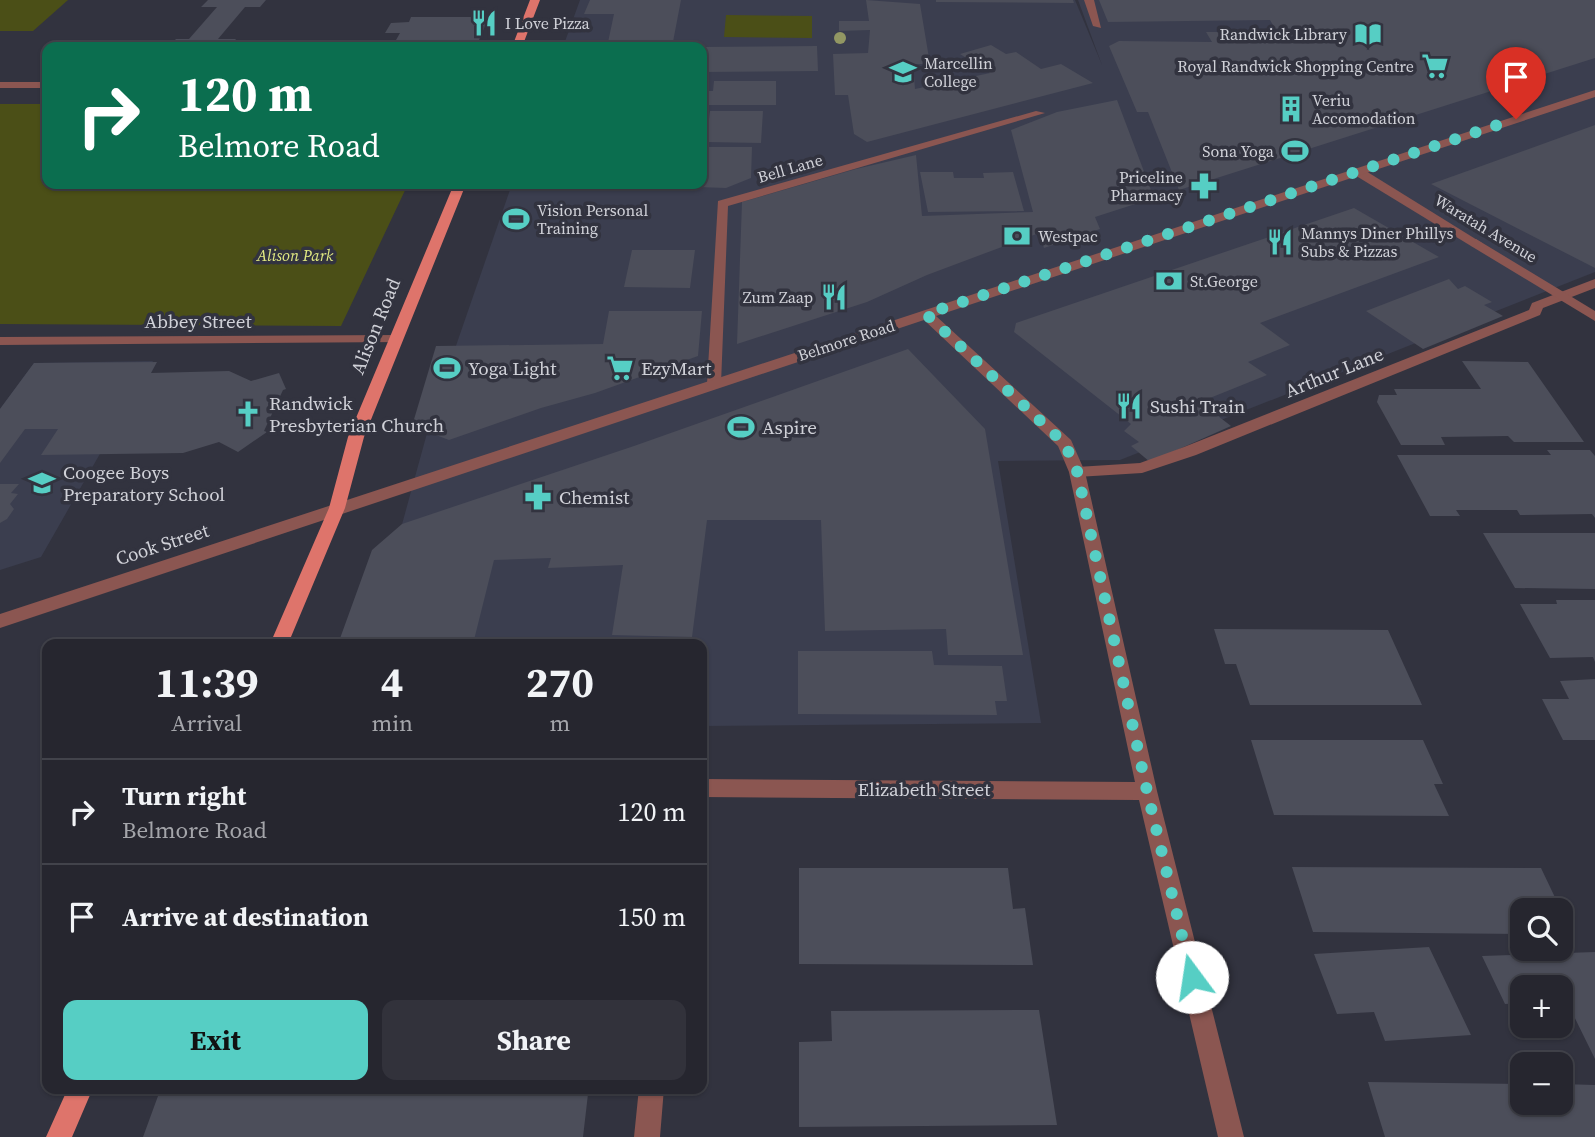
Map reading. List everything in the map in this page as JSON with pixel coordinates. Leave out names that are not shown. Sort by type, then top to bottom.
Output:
[{"type":"main road","points":[[519,42],[535,0]]},
{"type":"main road","name":"Alison Road","points":[[281,639],[337,508],[356,437],[458,189]]},
{"type":"main road","points":[[60,1137],[78,1094]]},
{"type":"street","points":[[1089,0],[1098,26]]},
{"type":"street","points":[[0,85],[42,85]]},
{"type":"street","name":"Belmore Road","points":[[337,508],[1595,93]]},
{"type":"street","name":"Bell Lane","points":[[714,384],[722,204],[1040,113]]},
{"type":"street","name":"Waratah Avenue","points":[[1357,172],[1563,295],[1595,317]]},
{"type":"street","name":"Arthur Lane","points":[[1077,471],[1142,468],[1190,451],[1535,312],[1538,306],[1595,283]]},
{"type":"street","points":[[926,314],[1065,444],[1077,471],[1147,791],[1231,1137]]},
{"type":"street","name":"Abbey Street","points":[[0,341],[397,339]]},
{"type":"street","name":"Cook Street","points":[[0,621],[337,508]]},
{"type":"street","name":"Elizabeth Street","points":[[707,788],[1147,791]]},
{"type":"street","points":[[647,1137],[651,1094]]},
{"type":"shaded area","points":[[580,0],[1075,0],[1102,65],[1078,0],[1595,0],[1595,272],[1120,460],[998,461],[1041,723],[707,726],[707,639],[363,639],[398,539],[432,415],[510,189],[707,189],[707,42],[565,42]]},
{"type":"shaded area","name":"Coogee Boys Preparatory School","points":[[153,361],[41,557],[0,570],[0,409],[34,363]]},
{"type":"green space","points":[[0,0],[68,0],[33,31],[0,31]]},
{"type":"green space","points":[[726,15],[812,16],[812,38],[724,37]]},
{"type":"green space","name":"Alison Park","points":[[0,104],[42,104],[42,189],[406,189],[341,326],[0,324]]},
{"type":"building","points":[[208,0],[266,0],[260,7],[245,7],[218,39],[236,39],[234,42],[173,42],[176,39],[189,39],[217,7],[201,7]]},
{"type":"building","points":[[590,0],[681,0],[673,42],[608,42],[614,14],[584,14]]},
{"type":"building","points":[[866,0],[920,4],[930,64],[913,64],[915,89],[990,73],[960,54],[991,45],[1006,54],[1016,52],[1041,69],[1061,64],[1093,83],[867,142],[854,134],[848,95],[835,95],[833,54],[868,53],[870,30],[839,31],[839,21],[869,21]]},
{"type":"building","points":[[1073,0],[1074,3],[936,2]]},
{"type":"building","points":[[1099,0],[1595,0],[1595,58],[1179,190],[1148,112],[1137,112],[1109,46],[1119,41],[1212,42],[1206,32],[1277,32],[1270,20],[1108,22]]},
{"type":"building","points":[[411,17],[489,17],[478,42],[395,42],[400,33],[385,33],[391,23],[409,22]]},
{"type":"building","points":[[817,46],[818,71],[707,72],[707,47]]},
{"type":"building","points":[[714,81],[776,81],[776,105],[707,105],[707,91],[713,91]]},
{"type":"building","points":[[1117,100],[1154,198],[1095,217],[1100,229],[1044,248],[1039,233],[927,275],[867,302],[737,344],[742,202],[856,169],[916,155],[922,216],[1033,212],[1011,130],[1057,112]]},
{"type":"building","points":[[710,111],[763,111],[761,143],[707,142]]},
{"type":"building","points":[[1595,125],[1595,268],[1431,184],[1487,164]]},
{"type":"building","points":[[707,147],[752,147],[751,178],[726,188],[707,187]]},
{"type":"building","points":[[920,172],[953,172],[954,178],[984,178],[983,173],[1013,172],[1024,211],[928,212]]},
{"type":"building","points":[[1354,208],[1439,257],[1260,323],[1290,345],[1248,362],[1267,375],[1200,402],[1231,426],[1150,462],[1131,446],[1139,442],[1124,431],[1131,424],[1014,332],[1016,323]]},
{"type":"building","points":[[632,250],[695,250],[690,288],[624,287]]},
{"type":"building","points":[[1449,279],[1458,289],[1465,286],[1492,302],[1484,305],[1503,316],[1423,349],[1366,311]]},
{"type":"building","points":[[609,311],[702,311],[698,356],[595,393],[541,408],[449,440],[412,426],[436,346],[603,344]]},
{"type":"building","points":[[908,349],[985,429],[1023,655],[948,655],[946,629],[825,631],[821,520],[707,520],[692,637],[612,635],[623,565],[548,568],[551,558],[494,560],[474,639],[340,639],[372,550],[402,524],[634,446]]},
{"type":"building","points":[[1462,361],[1528,362],[1584,442],[1514,442],[1508,436],[1441,437],[1445,445],[1401,445],[1377,402],[1379,395],[1397,395],[1394,389],[1481,389]]},
{"type":"building","points":[[157,362],[151,373],[229,371],[251,381],[279,373],[286,389],[283,390],[264,431],[267,432],[238,452],[219,442],[183,453],[41,455],[58,429],[25,429],[0,463],[0,409],[34,363]]},
{"type":"building","points":[[1547,450],[1590,450],[1595,456],[1595,518],[1592,514],[1520,515],[1517,510],[1456,510],[1460,516],[1430,516],[1397,455],[1551,455]]},
{"type":"building","points":[[0,484],[19,484],[11,493],[18,494],[10,504],[14,509],[7,519],[0,523]]},
{"type":"building","points":[[1483,533],[1595,533],[1595,589],[1515,588]]},
{"type":"building","points":[[1556,600],[1595,600],[1595,662],[1593,657],[1550,658],[1520,604],[1557,604]]},
{"type":"building","points":[[1214,629],[1388,630],[1422,705],[1250,705],[1236,664],[1225,664]]},
{"type":"building","points":[[798,651],[932,651],[934,665],[1002,666],[1007,701],[995,701],[997,715],[798,714]]},
{"type":"building","points":[[1595,679],[1595,740],[1563,740],[1542,699],[1569,699],[1560,681]]},
{"type":"building","points":[[1251,740],[1423,740],[1443,784],[1434,784],[1449,816],[1274,815]]},
{"type":"building","points":[[1292,867],[1541,868],[1555,898],[1510,898],[1510,934],[1313,932]]},
{"type":"building","points":[[799,868],[1008,868],[1013,909],[1025,908],[1033,965],[799,964]]},
{"type":"building","points":[[1429,947],[1471,1035],[1385,1041],[1374,1012],[1337,1014],[1314,954]]},
{"type":"building","points":[[1595,952],[1595,1059],[1573,1014],[1573,975],[1510,975],[1510,1004],[1505,1004],[1482,956],[1510,955],[1510,961],[1573,961],[1573,953]]},
{"type":"building","points":[[1039,1010],[1057,1125],[799,1127],[799,1042],[832,1041],[831,1011]]},
{"type":"building","points":[[1368,1082],[1510,1084],[1510,1115],[1573,1115],[1573,1084],[1595,1085],[1595,1137],[1385,1137]]},
{"type":"building","points":[[588,1094],[583,1137],[143,1137],[158,1096]]},
{"type":"place","name":"I Love Pizza","points":[[484,23]]},
{"type":"place","name":"Randwick Library","points":[[1368,34]]},
{"type":"place","name":"Royal Randwick Shopping Centre","points":[[1435,66]]},
{"type":"place","name":"Marcellin College","points":[[903,72]]},
{"type":"place","name":"Veriu Accomodation","points":[[1291,109]]},
{"type":"place","name":"Sona Yoga","points":[[1295,151]]},
{"type":"place","name":"Priceline Pharmacy","points":[[1204,186]]},
{"type":"place","name":"Vision Personal Training","points":[[516,219]]},
{"type":"place","name":"Westpac","points":[[1017,236]]},
{"type":"place","name":"Mannys Diner Phillys Subs & Pizzas","points":[[1280,242]]},
{"type":"place","name":"St.George","points":[[1169,281]]},
{"type":"place","name":"Zum Zaap","points":[[834,297]]},
{"type":"place","name":"Yoga Light","points":[[447,368]]},
{"type":"place","name":"EzyMart","points":[[620,368]]},
{"type":"place","name":"Sushi Train","points":[[1129,406]]},
{"type":"place","name":"Randwick Presbyterian Church","points":[[248,414]]},
{"type":"place","name":"Aspire","points":[[741,427]]},
{"type":"place","name":"Coogee Boys Preparatory School","points":[[42,483]]},
{"type":"place","name":"Chemist","points":[[538,497]]},
{"type":"route","points":[[1192,977],[1147,791],[1077,471],[1065,444],[926,314],[1516,119]]}]
